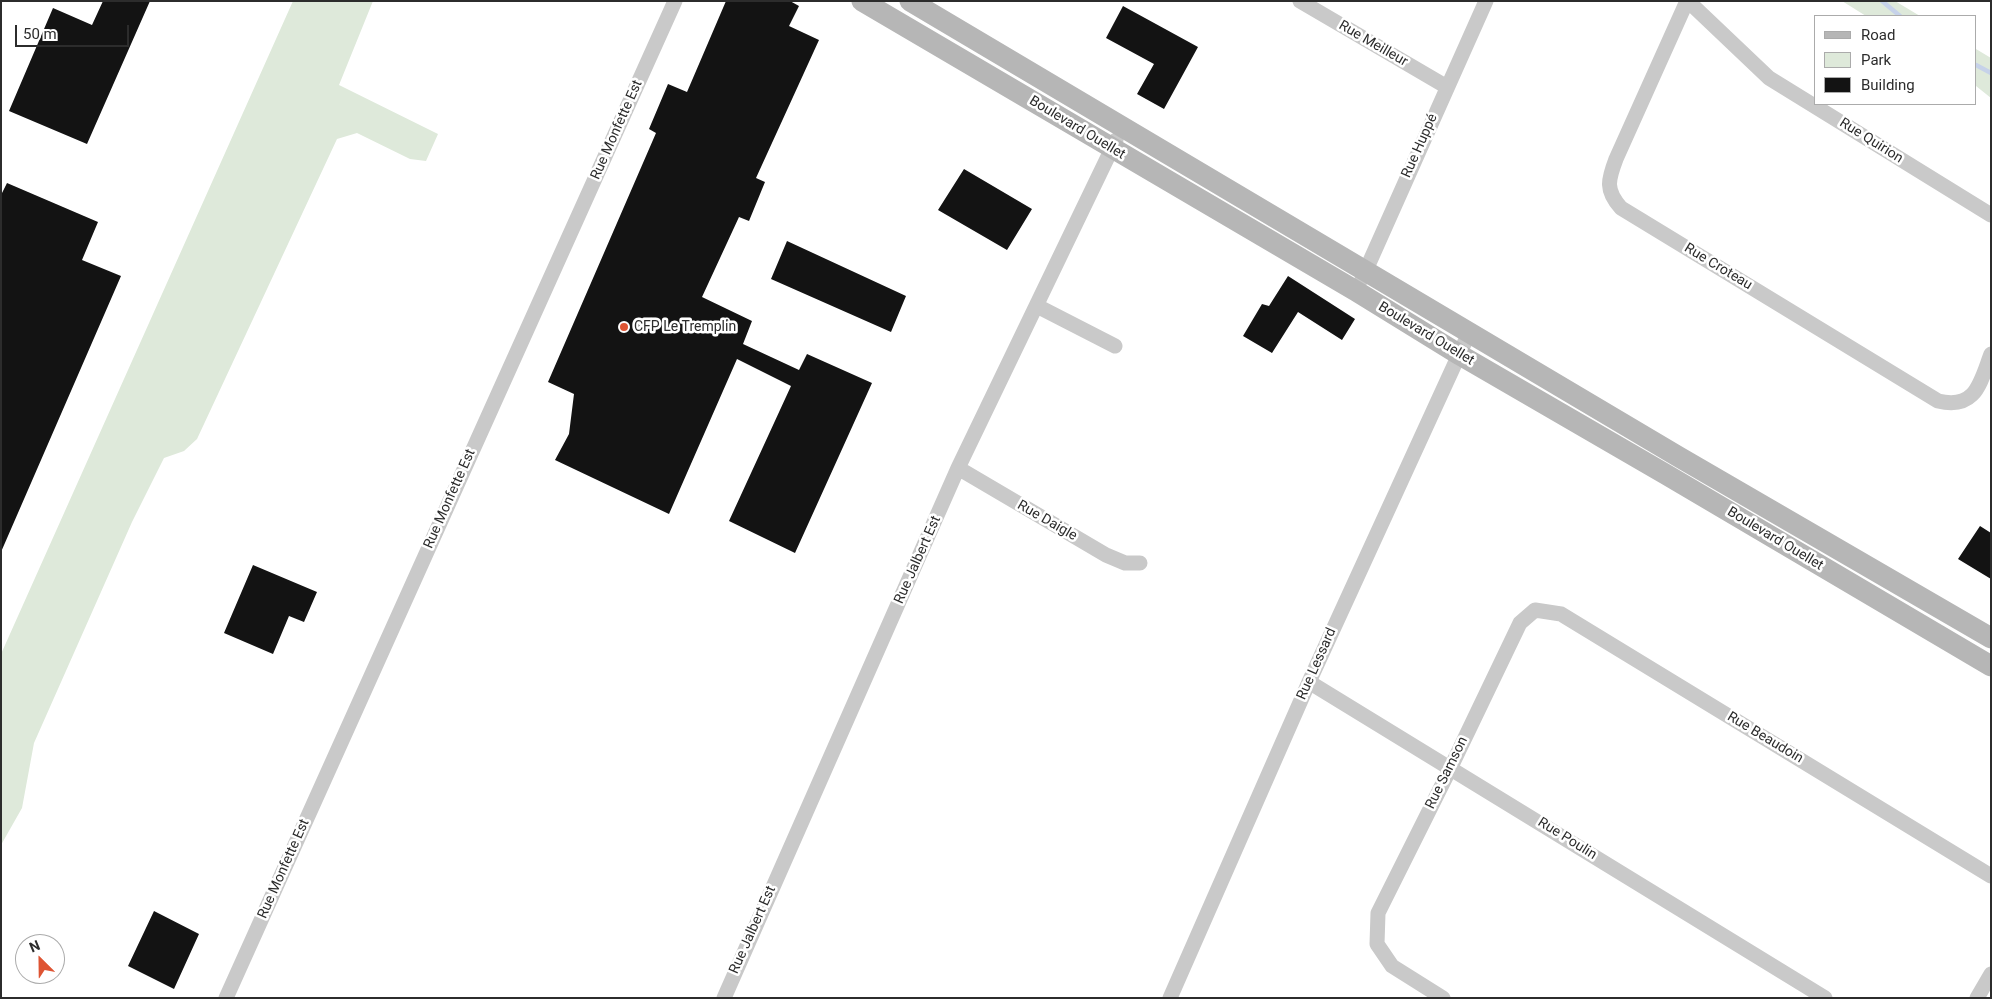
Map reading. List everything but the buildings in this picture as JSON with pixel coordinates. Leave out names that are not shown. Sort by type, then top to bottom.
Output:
[{"type":"street","name":"Rue Monfette Est","points":[[226,998],[675,1]]},
{"type":"street","name":"Boulevard Ouellet","points":[[862,1],[1460,355],[1991,666]]},
{"type":"street","name":"Boulevard Ouellet","points":[[910,1],[1364,271],[1991,638]]},
{"type":"street","name":"Rue Meilleur","points":[[1300,1],[1317,6],[1447,87]]},
{"type":"street","name":"Rue Huppé","points":[[1356,292],[1486,1]]},
{"type":"street","name":"Rue Quirion","points":[[1688,1],[1769,78],[1991,215]]},
{"type":"street","name":"Rue Croteau","points":[[1688,1],[1616,159],[1609,186],[1611,197],[1621,208],[1938,401],[1950,404],[1959,403],[1971,397],[1978,389],[1991,354]]},
{"type":"street","name":"Rue Jalbert Est","points":[[724,998],[958,468],[1122,127]]},
{"type":"street","points":[[1037,306],[1115,346]]},
{"type":"street","name":"Rue Lessard","points":[[1170,998],[1309,682],[1470,333]]},
{"type":"street","name":"Rue Daigle","points":[[958,468],[1106,555],[1125,563],[1140,563]]},
{"type":"street","name":"Rue Samson","points":[[1443,998],[1392,966],[1377,944],[1378,913],[1520,623],[1535,610]]},
{"type":"street","name":"Rue Beaudoin","points":[[1535,610],[1561,614],[1991,876]]},
{"type":"street","name":"Rue Poulin","points":[[1309,682],[1451,767],[1825,998]]},
{"type":"street","points":[[1977,998],[1991,974]]},
{"type":"green space","points":[[293,1],[373,1],[339,85],[438,134],[426,161],[410,159],[357,133],[337,139],[197,439],[184,451],[164,458],[132,522],[34,743],[22,808],[1,845],[1,654]]},
{"type":"green space","points":[[1842,1],[1895,1],[1918,15],[1864,15]]},
{"type":"green space","points":[[1977,50],[1991,58],[1991,98],[1977,87]]},
{"type":"waterway","points":[[1882,1],[1899,15]]},
{"type":"waterway","points":[[1977,66],[1991,73]]},
{"type":"place","name":"CFP Le Tremplin","points":[[624,327]]}]
